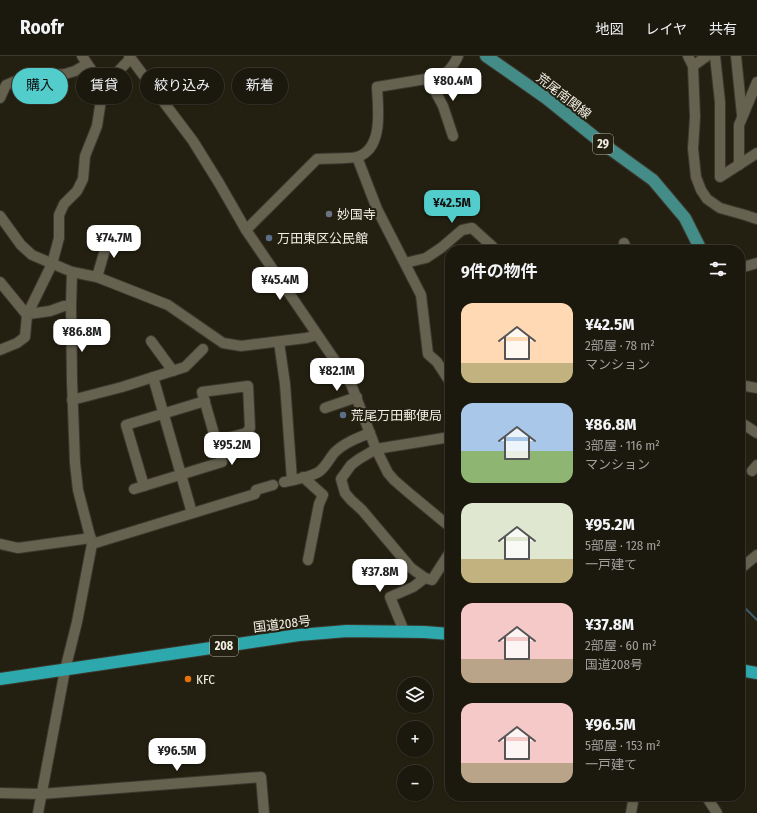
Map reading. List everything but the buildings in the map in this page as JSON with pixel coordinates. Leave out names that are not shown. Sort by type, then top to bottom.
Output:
[{"type":"highway","name":"国道208号","points":[[0,679],[299,635],[347,631],[404,631],[445,634]]},
{"type":"highway","points":[[745,671],[757,673]]},
{"type":"main road","name":"荒尾南関線","points":[[486,56],[546,98],[602,143],[653,180],[684,218],[698,245]]},
{"type":"street","points":[[246,230],[317,159],[357,157],[367,151],[375,139],[378,126],[377,87],[428,78],[446,73],[453,67],[458,56]]},
{"type":"street","points":[[688,56],[693,66],[695,117],[693,149],[696,177],[701,190],[707,199],[720,208],[757,220]]},
{"type":"street","points":[[693,66],[707,56]]},
{"type":"street","points":[[715,56],[720,102],[720,177],[757,153]]},
{"type":"street","points":[[736,56],[742,117]]},
{"type":"street","points":[[121,68],[130,57],[193,141],[246,230],[346,376],[357,397],[376,450],[388,473],[394,480],[445,523]]},
{"type":"street","points":[[0,98],[6,86],[25,77],[65,74],[75,71],[84,60],[91,68]]},
{"type":"street","points":[[428,78],[443,106],[453,136]]},
{"type":"street","points":[[739,165],[739,125],[757,82]]},
{"type":"street","points":[[0,350],[25,337],[28,314],[52,264],[59,238],[59,215],[64,204],[77,192],[83,179],[85,156],[97,126],[101,104]]},
{"type":"street","points":[[357,157],[377,209],[421,295],[428,354],[438,362],[445,374]]},
{"type":"street","points":[[0,216],[21,245],[32,255],[72,272],[97,276],[168,305],[223,343],[241,346],[279,342],[317,335]]},
{"type":"street","points":[[405,263],[426,258],[441,248],[462,230],[472,228],[491,245]]},
{"type":"street","points":[[97,276],[109,236]]},
{"type":"street","points":[[745,267],[757,263]]},
{"type":"street","points":[[38,813],[65,670],[77,622],[91,541],[78,490],[75,463],[72,400],[72,272]]},
{"type":"street","points":[[0,282],[28,314]]},
{"type":"street","points":[[28,314],[50,311],[64,306],[71,306]]},
{"type":"street","points":[[151,341],[173,371]]},
{"type":"street","points":[[279,342],[285,384],[288,481],[320,471],[335,452],[344,445],[354,438],[370,433]]},
{"type":"street","points":[[72,400],[185,367],[203,349]]},
{"type":"street","points":[[153,377],[192,513]]},
{"type":"street","points":[[134,489],[222,462],[204,401],[202,392],[248,386],[250,428],[246,433],[216,441]]},
{"type":"street","points":[[745,386],[757,388]]},
{"type":"street","points":[[325,408],[357,397]]},
{"type":"street","points":[[144,486],[126,425],[204,401]]},
{"type":"street","points":[[745,425],[757,433]]},
{"type":"street","points":[[445,438],[376,450],[351,465],[341,479],[345,493],[362,510],[410,568],[425,578],[432,580],[445,560]]},
{"type":"street","points":[[303,477],[323,495],[319,504],[308,560]]},
{"type":"street","points":[[0,544],[18,548],[91,541],[255,494],[256,490],[273,485]]},
{"type":"street","points":[[745,565],[757,556]]},
{"type":"street","points":[[404,631],[390,597],[413,587],[425,578]]},
{"type":"street","points":[[0,793],[41,794],[261,777],[264,813]]},
{"type":"street","points":[[631,813],[633,801]]},
{"type":"street","points":[[709,801],[717,813]]},
{"type":"waterway","points":[[745,608],[757,620]]},
{"type":"place","name":"妙国寺","points":[[329,214]]},
{"type":"place","name":"万田東区公民館","points":[[269,238]]},
{"type":"place","name":"荒尾万田郵便局","points":[[343,415]]},
{"type":"place","name":"KFC","points":[[188,679]]}]
